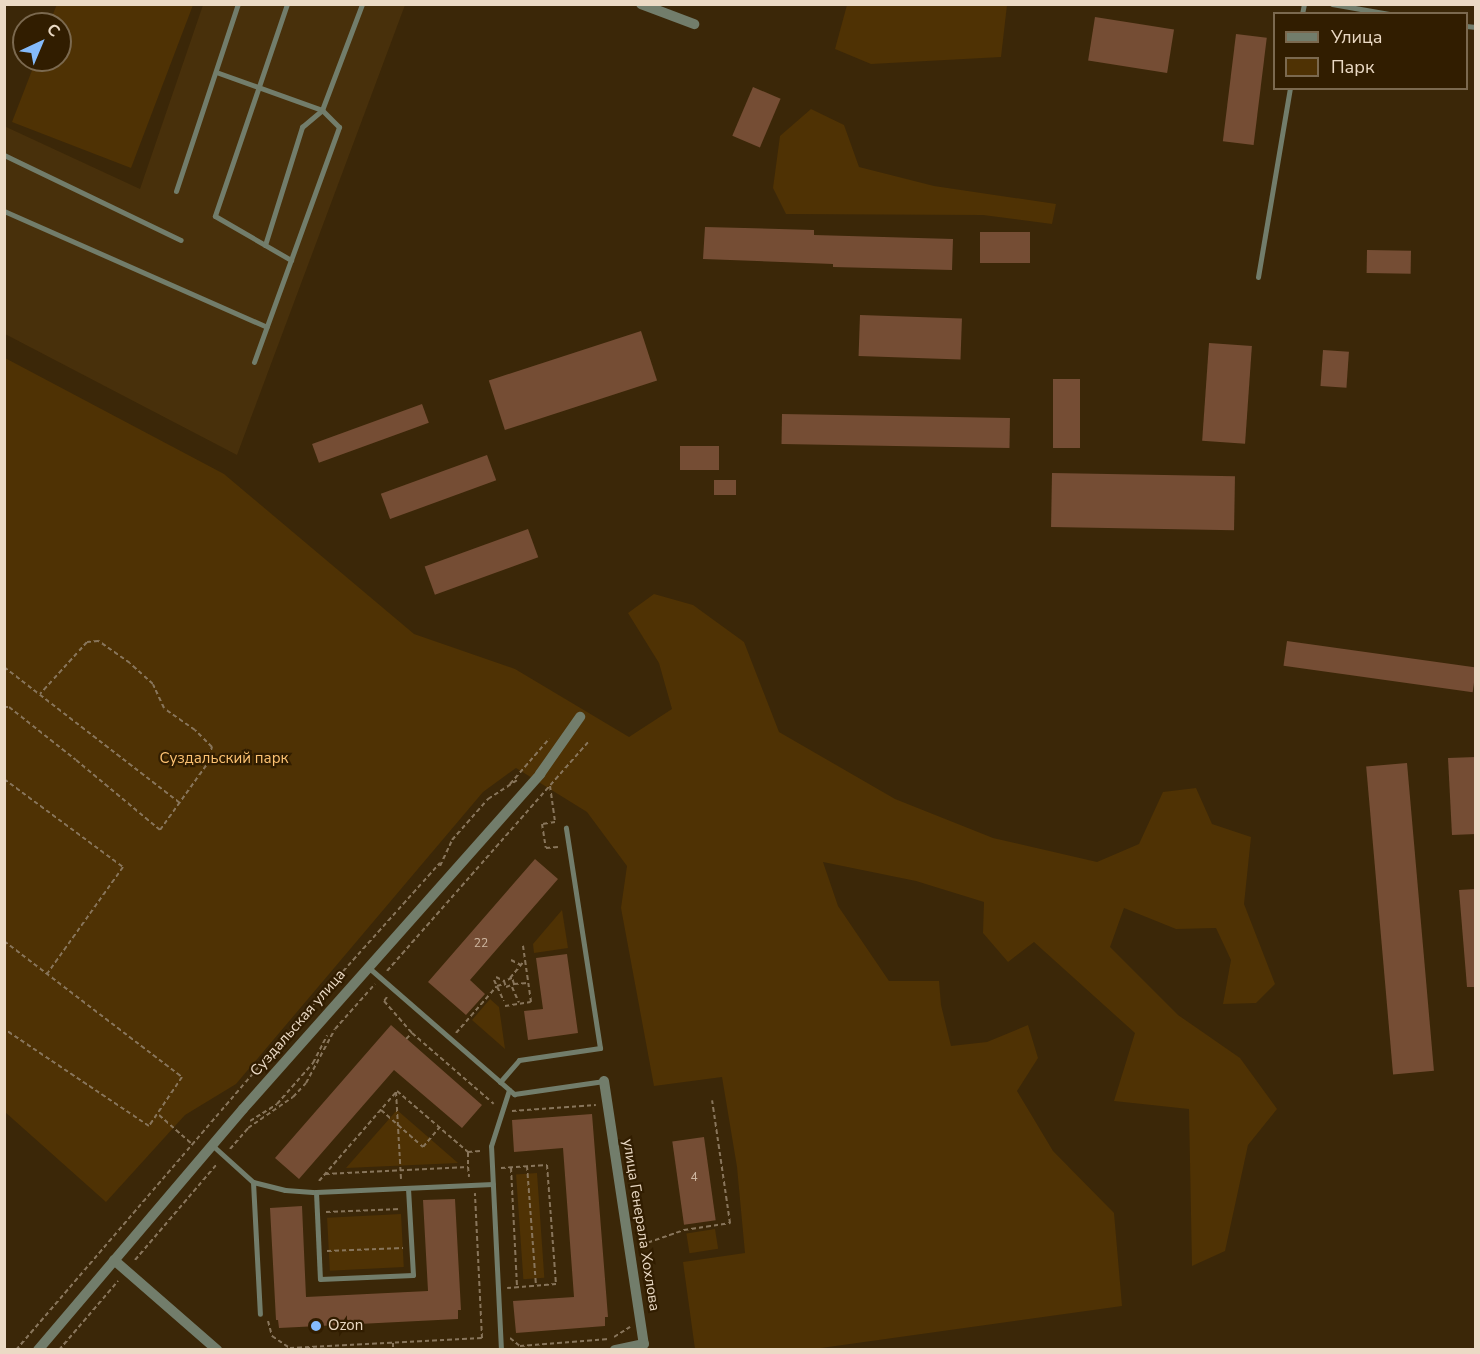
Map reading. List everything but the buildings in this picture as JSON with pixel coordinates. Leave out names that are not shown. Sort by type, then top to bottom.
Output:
[{"type":"street","points":[[641,4],[694,24]]},
{"type":"street","name":"Суздальская улица","points":[[38,1350],[212,1144],[540,774],[580,717]]},
{"type":"street","name":"улица Генерала Хохлова","points":[[604,1081],[644,1344],[615,1350]]},
{"type":"street","points":[[114,1260],[217,1350]]},
{"type":"lane","points":[[176,190],[238,4]]},
{"type":"lane","points":[[287,4],[215,216],[291,260]]},
{"type":"lane","points":[[265,245],[302,127],[322,110],[362,4]]},
{"type":"lane","points":[[1332,4],[1378,12]]},
{"type":"lane","points":[[216,72],[322,110],[339,127],[254,362]]},
{"type":"lane","points":[[1258,277],[1290,90]]},
{"type":"lane","points":[[4,155],[181,240]]},
{"type":"lane","points":[[4,211],[267,327]]},
{"type":"lane","points":[[500,1082],[519,1060],[600,1048],[567,828]]},
{"type":"lane","points":[[368,967],[514,1094],[604,1081]]},
{"type":"lane","points":[[501,1350],[491,1150],[509,1089]]},
{"type":"lane","points":[[212,1144],[226,1153],[253,1182],[285,1190],[316,1192],[493,1184]]},
{"type":"lane","points":[[253,1182],[260,1314]]},
{"type":"lane","points":[[316,1192],[320,1279],[355,1278],[413,1275],[408,1188]]},
{"type":"path","points":[[4,707],[76,760],[160,830],[181,804],[207,764],[212,747],[164,708],[153,684],[130,663],[98,641],[87,642],[40,694]]},
{"type":"path","points":[[4,667],[181,804]]},
{"type":"path","points":[[508,786],[547,738],[551,741]]},
{"type":"path","points":[[59,1350],[248,1128],[293,1097],[306,1083],[335,1029],[588,742]]},
{"type":"path","points":[[4,778],[123,867],[47,974]]},
{"type":"path","points":[[549,780],[555,822],[542,824],[546,848],[560,846],[562,856]]},
{"type":"path","points":[[16,1350],[192,1144],[443,859]]},
{"type":"path","points":[[4,941],[182,1077],[159,1115],[149,1126],[4,1029]]},
{"type":"path","points":[[505,1005],[531,1002],[523,946]]},
{"type":"path","points":[[511,960],[520,965]]},
{"type":"path","points":[[451,1039],[497,986],[510,978],[525,960]]},
{"type":"path","points":[[504,1001],[495,978],[513,985],[528,983]]},
{"type":"path","points":[[510,978],[519,1004]]},
{"type":"path","points":[[387,997],[384,1001],[412,1033],[502,1112],[608,1104]]},
{"type":"path","points":[[406,1039],[412,1033]]},
{"type":"path","points":[[318,1182],[396,1092]]},
{"type":"path","points":[[396,1092],[401,1188]]},
{"type":"path","points":[[396,1092],[468,1152],[491,1150]]},
{"type":"path","points":[[630,1249],[684,1230],[730,1223],[712,1100]]},
{"type":"path","points":[[381,1110],[423,1147],[439,1128]]},
{"type":"path","points":[[159,1115],[204,1155]]},
{"type":"path","points":[[225,1148],[226,1153]]},
{"type":"path","points":[[260,1314],[267,1313],[268,1329],[272,1336],[290,1348],[482,1338],[468,1152]]},
{"type":"path","points":[[226,1153],[235,1156]]},
{"type":"path","points":[[492,1169],[547,1165],[555,1260],[556,1284],[498,1289]]},
{"type":"path","points":[[527,1166],[536,1286]]},
{"type":"path","points":[[325,1174],[468,1167]]},
{"type":"path","points":[[511,1168],[517,1287]]},
{"type":"path","points":[[317,1213],[410,1208]]},
{"type":"path","points":[[319,1252],[412,1247]]},
{"type":"path","points":[[508,1336],[520,1346],[610,1339],[633,1324]]},
{"type":"path","points":[[393,1343],[393,1350]]},
{"type":"shaded area","points":[[203,5],[405,5],[237,455],[5,334],[4,126],[140,189]]},
{"type":"green space","points":[[57,4],[193,5],[131,168],[12,122],[31,72],[72,72],[72,12],[54,12]]},
{"type":"green space","points":[[847,5],[1007,5],[1001,57],[871,64],[835,49]]},
{"type":"green space","points":[[811,109],[844,125],[859,167],[934,186],[1056,204],[1052,224],[983,215],[786,214],[773,188],[780,136]]},
{"type":"green space","name":"Суздальский парк","points":[[5,358],[224,474],[414,634],[515,669],[629,737],[672,709],[659,663],[628,613],[654,594],[693,605],[744,642],[779,732],[895,799],[993,838],[1097,862],[1139,844],[1163,792],[1196,788],[1212,824],[1251,837],[1244,904],[1275,984],[1256,1003],[1223,1004],[1231,960],[1216,928],[1176,929],[1124,908],[1110,947],[1178,1015],[1240,1058],[1277,1109],[1248,1145],[1225,1251],[1192,1266],[1189,1109],[1114,1101],[1135,1033],[1034,942],[1008,962],[983,933],[984,902],[916,881],[823,862],[838,906],[889,981],[939,981],[941,1005],[951,1046],[987,1042],[1028,1025],[1038,1058],[1017,1091],[1053,1151],[1114,1213],[1122,1306],[814,1349],[695,1349],[683,1262],[745,1253],[737,1167],[722,1077],[654,1086],[621,908],[627,866],[587,812],[516,768],[483,792],[236,1084],[185,1115],[106,1202],[5,1112]]},
{"type":"green space","points":[[562,910],[568,948],[534,953],[533,944]]},
{"type":"green space","points":[[490,999],[499,1007],[505,1049],[472,1020]]},
{"type":"green space","points":[[397,1110],[458,1163],[346,1168]]},
{"type":"green space","points":[[537,1173],[544,1278],[523,1279],[516,1174]]},
{"type":"green space","points":[[401,1214],[404,1267],[330,1271],[327,1218]]},
{"type":"green space","points":[[715,1229],[718,1249],[689,1253],[686,1234]]},
{"type":"place","name":"Ozon","points":[[316,1326]]}]
